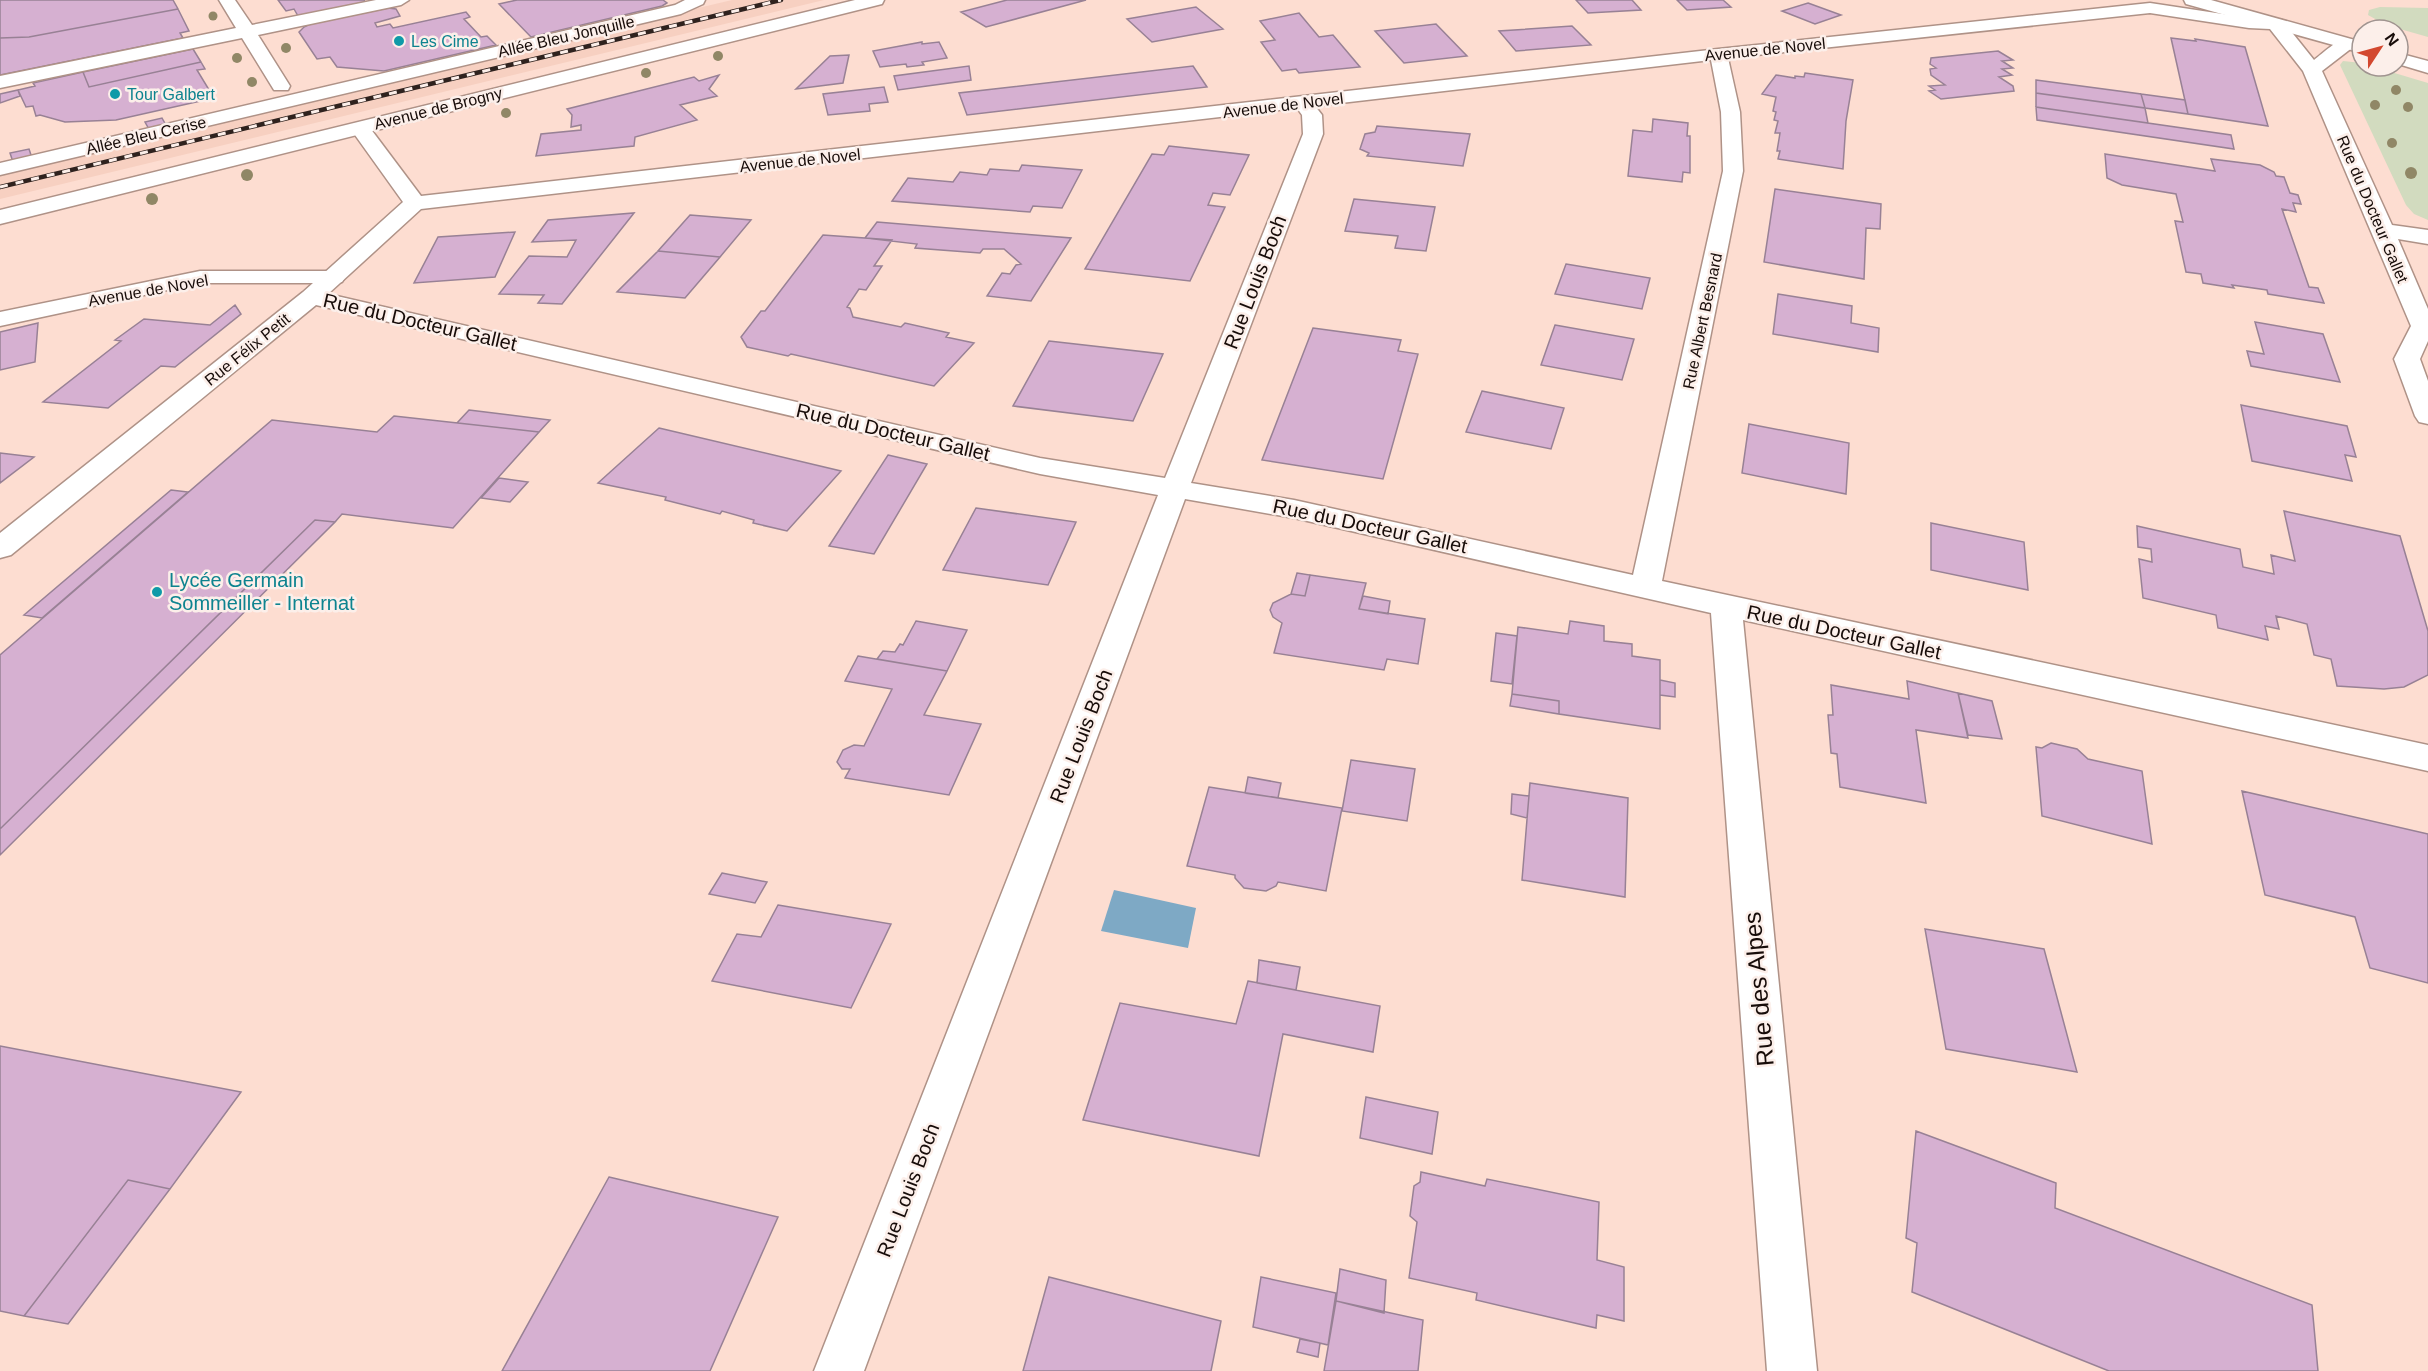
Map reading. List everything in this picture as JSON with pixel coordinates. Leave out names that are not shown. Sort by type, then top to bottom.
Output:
[{"type":"street","points":[[227,0],[287,93]]},
{"type":"street","points":[[0,82],[401,0]]},
{"type":"street","name":"Allée Bleu Jonquille","points":[[287,93],[681,9],[697,0]]},
{"type":"street","name":"Avenue de Brogny","points":[[0,217],[876,0]]},
{"type":"street","points":[[2192,0],[2277,24],[2350,40]]},
{"type":"street","points":[[2246,0],[2350,39]]},
{"type":"street","name":"Avenue de Novel","points":[[416,203],[1303,103],[2149,4],[2249,22],[2277,24]]},
{"type":"street","name":"Rue du Docteur Gallet","points":[[2277,24],[2283,36],[2312,70],[2423,326],[2407,359],[2428,416]]},
{"type":"street","points":[[2312,70],[2350,46]]},
{"type":"street","points":[[2410,48],[2428,53]]},
{"type":"street","name":"Rue Albert Besnard","points":[[1646,587],[1733,171],[1733,146],[1724,77],[1718,54]]},
{"type":"street","points":[[2410,62],[2428,67]]},
{"type":"street","name":"Allée Bleu Cerise","points":[[0,169],[287,93]]},
{"type":"street","name":"Rue Louis Boch","points":[[839,1371],[1175,488],[1313,134],[1311,114],[1303,103]]},
{"type":"street","points":[[360,128],[416,203]]},
{"type":"street","name":"Rue Félix Petit","points":[[0,548],[311,297],[416,203]]},
{"type":"street","points":[[2383,230],[2428,237]]},
{"type":"street","name":"Rue du Docteur Gallet","points":[[311,297],[1029,463],[1294,508],[1726,606],[2428,758]]},
{"type":"street","name":"Rue des Alpes","points":[[1726,606],[1792,1371]]},
{"type":"lane","name":"Avenue de Novel","points":[[0,319],[200,277],[334,277]]},
{"type":"shaded area","points":[[732,0],[824,0],[0,199],[0,173]]},
{"type":"green space","points":[[2380,7],[2428,8],[2428,37],[2410,32],[2410,18],[2373,18],[2368,15],[2369,10]]},
{"type":"green space","points":[[2343,61],[2350,62],[2350,78],[2410,78],[2428,83],[2428,220],[2414,214],[2406,205],[2340,65]]},
{"type":"water","points":[[1114,890],[1196,908],[1188,948],[1101,931]]},
{"type":"building","points":[[0,0],[173,0],[178,9],[29,37],[0,38]]},
{"type":"building","points":[[278,0],[364,0],[365,2],[298,16],[294,9],[286,11]]},
{"type":"building","points":[[517,0],[663,0],[667,3],[531,37],[499,4]]},
{"type":"building","points":[[1007,0],[1086,0],[986,27],[961,12]]},
{"type":"building","points":[[1576,0],[1632,0],[1641,10],[1588,13]]},
{"type":"building","points":[[1677,0],[1723,0],[1731,7],[1687,10]]},
{"type":"building","points":[[1808,3],[1841,15],[1815,24],[1782,11]]},
{"type":"building","points":[[1196,7],[1223,29],[1152,42],[1127,19]]},
{"type":"building","name":"Les Cime","points":[[388,8],[396,9],[400,16],[375,23],[377,27],[390,24],[393,28],[466,12],[470,17],[464,19],[481,37],[487,36],[496,45],[384,71],[337,67],[330,57],[317,59],[299,32],[310,24]]},
{"type":"building","points":[[178,9],[189,31],[180,33],[183,38],[0,75],[0,38],[29,37]]},
{"type":"building","points":[[1299,13],[1319,37],[1333,35],[1360,67],[1299,73],[1296,69],[1282,71],[1261,42],[1275,40],[1260,21]]},
{"type":"building","points":[[1436,24],[1467,56],[1404,63],[1375,31]]},
{"type":"building","points":[[1572,26],[1591,45],[1516,51],[1499,31]]},
{"type":"building","points":[[2171,38],[2196,41],[2195,39],[2245,47],[2268,126],[2188,114]]},
{"type":"building","points":[[922,42],[922,44],[939,42],[947,58],[922,62],[924,65],[907,67],[906,64],[880,67],[873,51]]},
{"type":"building","points":[[193,49],[201,62],[89,87],[83,72]]},
{"type":"building","points":[[1998,51],[2013,60],[2002,61],[2013,68],[2002,69],[2012,75],[1999,77],[2013,86],[2014,91],[1941,99],[1929,91],[1935,90],[1929,86],[1945,85],[1931,75],[1930,69],[1936,68],[1930,64],[1931,58]]},
{"type":"building","points":[[849,55],[843,83],[796,89],[830,56]]},
{"type":"building","name":"Tour Galbert","points":[[201,62],[205,69],[197,70],[214,98],[116,120],[65,122],[36,116],[33,106],[26,107],[18,90],[35,86],[33,83],[83,72],[89,87]]},
{"type":"building","points":[[969,66],[971,80],[898,90],[894,76]]},
{"type":"building","points":[[1193,66],[1207,87],[967,115],[959,93]]},
{"type":"building","points":[[1805,73],[1853,80],[1846,121],[1843,169],[1778,159],[1780,133],[1775,133],[1778,121],[1774,120],[1776,112],[1773,111],[1776,97],[1762,94],[1776,75],[1795,78],[1795,76],[1804,77]]},
{"type":"building","points":[[719,75],[709,89],[717,96],[680,105],[697,120],[635,137],[634,146],[536,156],[541,134],[581,130],[581,125],[571,127],[572,115],[567,109],[694,77],[699,81]]},
{"type":"building","points":[[2036,80],[2141,94],[2145,108],[2036,93]]},
{"type":"building","points":[[884,87],[888,102],[869,104],[870,111],[828,115],[823,94]]},
{"type":"building","points":[[18,90],[20,96],[0,103],[0,94]]},
{"type":"building","points":[[2036,93],[2145,108],[2148,123],[2036,107]]},
{"type":"building","points":[[2141,94],[2185,100],[2188,114],[2145,108]]},
{"type":"building","points":[[2036,107],[2231,135],[2234,149],[2037,120]]},
{"type":"building","points":[[162,118],[167,127],[150,131],[145,122]]},
{"type":"building","points":[[1653,119],[1688,123],[1690,173],[1683,172],[1682,182],[1628,176],[1633,130],[1652,132]]},
{"type":"building","points":[[1377,126],[1470,134],[1463,166],[1367,156],[1369,153],[1360,149],[1365,134],[1375,132]]},
{"type":"building","points":[[1169,146],[1249,155],[1230,195],[1213,193],[1208,205],[1225,207],[1190,281],[1085,269],[1152,154],[1164,155]]},
{"type":"building","points":[[29,149],[32,158],[13,162],[10,153]]},
{"type":"building","points":[[2105,154],[2215,171],[2211,159],[2260,165],[2274,172],[2276,176],[2284,177],[2290,193],[2298,195],[2301,204],[2293,203],[2296,212],[2282,209],[2309,287],[2318,288],[2324,303],[2268,294],[2267,290],[2203,283],[2201,274],[2186,272],[2175,221],[2183,222],[2176,194],[2122,185],[2107,178]]},
{"type":"building","points":[[1022,165],[1082,170],[1062,208],[1033,206],[1030,212],[892,201],[908,178],[953,182],[960,172],[987,175],[990,169],[1019,171]]},
{"type":"building","points":[[1775,189],[1881,204],[1880,229],[1866,228],[1864,279],[1764,262]]},
{"type":"building","points":[[1354,199],[1435,207],[1426,251],[1395,248],[1398,236],[1345,231]]},
{"type":"building","points":[[634,213],[562,304],[538,303],[544,295],[499,294],[529,256],[567,257],[576,240],[532,242],[548,220]]},
{"type":"building","points":[[690,215],[751,220],[720,257],[658,251]]},
{"type":"building","points":[[877,222],[1071,238],[1031,301],[987,296],[1002,273],[1010,274],[1016,265],[1021,264],[1004,249],[983,249],[980,253],[915,248],[917,244],[865,238]]},
{"type":"building","points":[[515,232],[495,277],[414,283],[438,237]]},
{"type":"building","points":[[823,235],[892,240],[874,266],[882,266],[866,290],[859,289],[847,307],[850,308],[853,317],[901,327],[905,323],[949,333],[946,337],[974,343],[934,386],[791,354],[788,356],[747,347],[741,337],[761,311],[765,311]]},
{"type":"building","points":[[658,251],[720,257],[685,298],[617,292]]},
{"type":"building","points":[[1566,264],[1650,278],[1642,309],[1555,294]]},
{"type":"building","points":[[1778,294],[1852,306],[1851,323],[1879,328],[1878,352],[1773,334]]},
{"type":"building","points":[[235,305],[241,314],[175,367],[161,366],[108,408],[43,402],[121,341],[115,340],[144,319],[210,325]]},
{"type":"building","points":[[2255,322],[2323,334],[2340,382],[2251,366],[2247,351],[2264,354]]},
{"type":"building","points":[[38,323],[35,362],[0,370],[0,332]]},
{"type":"building","points":[[1555,325],[1634,339],[1622,380],[1541,365]]},
{"type":"building","points":[[1313,328],[1401,340],[1398,351],[1418,354],[1383,479],[1262,460]]},
{"type":"building","points":[[1049,341],[1163,354],[1133,421],[1013,406]]},
{"type":"building","points":[[1482,391],[1564,408],[1551,449],[1466,432]]},
{"type":"building","points":[[2241,405],[2347,426],[2356,457],[2345,455],[2352,481],[2252,461]]},
{"type":"building","points":[[469,410],[550,420],[539,432],[457,423]]},
{"type":"building","name":"Lycée Germain Sommeiller - Internat","points":[[394,416],[539,432],[453,528],[342,514],[335,522],[315,520],[0,829],[0,655],[272,420],[377,432]]},
{"type":"building","points":[[1749,424],[1849,443],[1846,494],[1742,473]]},
{"type":"building","points":[[659,428],[841,471],[787,531],[753,523],[754,520],[722,511],[720,514],[665,500],[666,497],[598,483]]},
{"type":"building","points":[[0,453],[34,457],[0,483]]},
{"type":"building","points":[[888,455],[927,464],[874,554],[829,546]]},
{"type":"building","points":[[499,478],[528,482],[510,502],[481,498]]},
{"type":"building","points":[[171,490],[188,492],[42,618],[24,615]]},
{"type":"building","points":[[976,508],[1076,522],[1048,585],[943,570]]},
{"type":"building","points":[[2284,511],[2400,536],[2428,631],[2428,675],[2404,687],[2384,689],[2337,686],[2331,659],[2314,655],[2307,624],[2276,616],[2279,629],[2265,626],[2268,640],[2218,628],[2216,615],[2143,598],[2139,559],[2152,562],[2151,549],[2138,547],[2137,526],[2240,549],[2243,567],[2274,574],[2271,555],[2295,561]]},
{"type":"building","points":[[315,520],[335,522],[0,855],[0,829]]},
{"type":"building","points":[[1931,523],[2024,542],[2028,590],[1931,570]]},
{"type":"building","points":[[1297,573],[1310,575],[1305,596],[1291,594]]},
{"type":"building","points":[[1310,575],[1366,583],[1359,609],[1425,619],[1418,664],[1387,659],[1384,670],[1274,653],[1282,623],[1273,617],[1270,610],[1273,603],[1291,594],[1305,596]]},
{"type":"building","points":[[1363,596],[1390,601],[1388,614],[1359,609]]},
{"type":"building","points":[[916,621],[967,630],[947,671],[877,659],[883,651],[895,652],[900,644],[903,645]]},
{"type":"building","points":[[1570,621],[1604,626],[1604,641],[1632,644],[1632,656],[1660,660],[1660,729],[1559,714],[1559,701],[1512,694],[1518,627],[1568,634]]},
{"type":"building","points":[[1496,633],[1517,636],[1512,684],[1491,681]]},
{"type":"building","points":[[858,656],[947,671],[924,715],[981,724],[949,795],[845,778],[850,769],[842,769],[837,762],[843,750],[854,745],[864,746],[892,689],[845,681]]},
{"type":"building","points":[[1660,680],[1675,683],[1675,697],[1660,695]]},
{"type":"building","points":[[1907,681],[1958,693],[1968,738],[1916,730],[1926,803],[1840,787],[1837,754],[1831,753],[1828,715],[1833,715],[1831,685],[1909,699]]},
{"type":"building","points":[[1958,693],[1992,701],[2002,739],[1968,735]]},
{"type":"building","points":[[1512,694],[1559,701],[1559,714],[1510,706]]},
{"type":"building","points":[[2051,743],[2077,749],[2088,759],[2142,771],[2152,844],[2042,816],[2036,747],[2042,748]]},
{"type":"building","points":[[1351,760],[1415,769],[1407,821],[1342,811]]},
{"type":"building","points":[[1248,777],[1281,783],[1278,798],[1245,793]]},
{"type":"building","points":[[1530,783],[1628,798],[1625,897],[1522,880]]},
{"type":"building","points":[[1209,787],[1342,808],[1326,891],[1278,882],[1276,886],[1266,891],[1244,888],[1235,875],[1187,866]]},
{"type":"building","points":[[2242,791],[2428,834],[2428,983],[2370,968],[2355,917],[2265,895]]},
{"type":"building","points":[[1512,794],[1529,796],[1527,818],[1511,814]]},
{"type":"building","points":[[722,873],[767,882],[755,903],[709,894]]},
{"type":"building","points":[[778,905],[891,924],[851,1008],[712,981],[737,934],[761,937]]},
{"type":"building","points":[[1925,929],[2044,949],[2077,1072],[1946,1049]]},
{"type":"building","points":[[1259,960],[1300,967],[1296,990],[1257,983]]},
{"type":"building","points":[[1248,981],[1380,1006],[1373,1052],[1283,1034],[1259,1156],[1083,1120],[1120,1003],[1236,1024]]},
{"type":"building","points":[[0,1046],[241,1092],[170,1189],[128,1180],[24,1316],[0,1311]]},
{"type":"building","points":[[1366,1097],[1438,1112],[1432,1154],[1360,1138]]},
{"type":"building","points":[[1916,1131],[2056,1183],[2055,1208],[2312,1305],[2318,1371],[2109,1371],[1912,1292],[1917,1243],[1906,1238]]},
{"type":"building","points":[[1421,1172],[1485,1186],[1487,1179],[1599,1202],[1597,1260],[1624,1267],[1624,1321],[1597,1315],[1596,1328],[1476,1300],[1477,1293],[1409,1278],[1417,1222],[1410,1216],[1414,1186],[1420,1182]]},
{"type":"building","points":[[609,1177],[778,1217],[710,1371],[502,1371]]},
{"type":"building","points":[[128,1180],[170,1189],[68,1324],[24,1316]]},
{"type":"building","points":[[1340,1269],[1386,1280],[1384,1313],[1336,1301]]},
{"type":"building","points":[[1049,1277],[1221,1321],[1211,1371],[1023,1371]]},
{"type":"building","points":[[1261,1277],[1336,1293],[1328,1345],[1253,1327]]},
{"type":"building","points":[[1336,1301],[1423,1320],[1418,1371],[1324,1371]]},
{"type":"building","points":[[1300,1339],[1320,1343],[1318,1357],[1297,1352]]},
{"type":"railway","points":[[0,187],[781,0]]},
{"type":"place","name":"Les Cime","points":[[399,41]]},
{"type":"place","name":"Tour Galbert","points":[[115,94]]},
{"type":"place","name":"Lycée Germain Sommeiller - Internat","points":[[157,592]]}]
